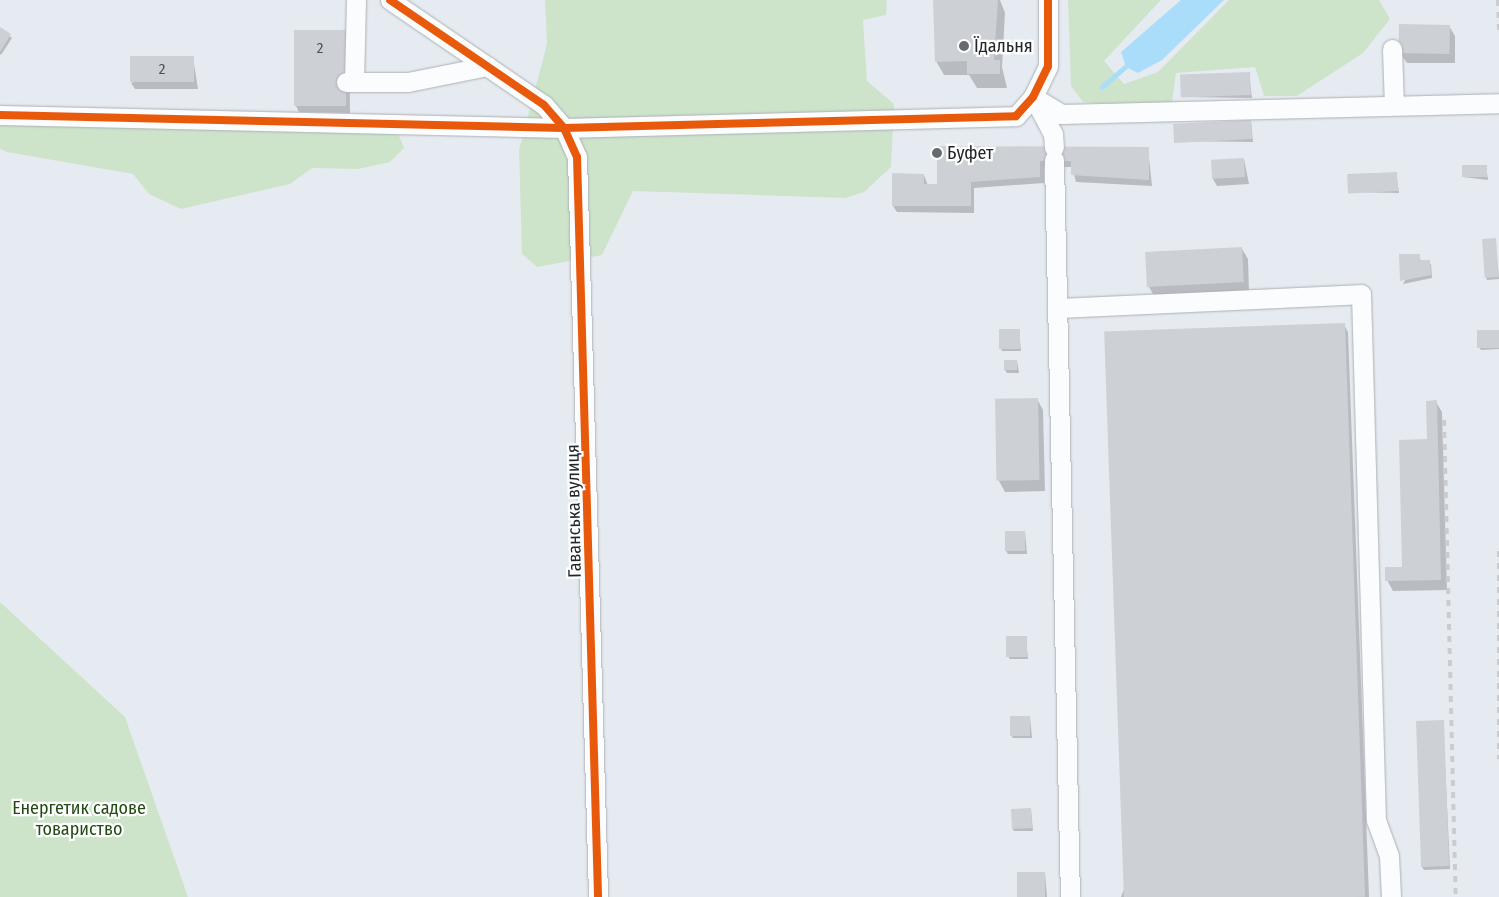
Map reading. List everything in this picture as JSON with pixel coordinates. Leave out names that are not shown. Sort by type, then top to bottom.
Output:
[{"type":"street","points":[[356,0],[350,82],[408,82],[487,66]]},
{"type":"street","name":"Гаванська вулиця","points":[[390,0],[544,105],[564,128],[579,167],[598,897]]},
{"type":"street","points":[[0,115],[564,128],[1016,116],[1034,97],[1048,66],[1048,0]]},
{"type":"street","points":[[1392,49],[1394,106]]},
{"type":"street","points":[[1034,97],[1060,114],[1499,103]]},
{"type":"street","points":[[1034,97],[1053,134],[1054,154],[1070,897]]},
{"type":"street","points":[[1057,308],[1360,294],[1376,820],[1389,856],[1391,897]]},
{"type":"green space","points":[[545,0],[887,0],[886,15],[863,20],[867,81],[894,104],[891,167],[864,192],[845,198],[633,191],[602,255],[537,267],[522,254],[519,150],[547,44]]},
{"type":"green space","points":[[1068,0],[1161,0],[1104,61],[1124,84],[1158,72],[1229,0],[1379,0],[1390,19],[1363,53],[1297,96],[1264,96],[1255,67],[1176,73],[1172,103],[1134,107],[1083,102],[1071,86]]},
{"type":"green space","points":[[0,120],[397,131],[404,148],[390,162],[358,169],[312,168],[290,184],[181,209],[149,194],[133,174],[7,152],[0,149]]},
{"type":"green space","name":"Енергетик садове товариство","points":[[0,602],[125,717],[188,897],[0,897]]},
{"type":"water","points":[[1181,0],[1224,0],[1162,60],[1138,73],[1126,67],[1121,52]]},
{"type":"building","name":"Їдальня","points":[[933,0],[998,0],[994,60],[1000,60],[1000,74],[967,74],[967,61],[935,62]]},
{"type":"building","points":[[1399,24],[1450,25],[1449,54],[1398,53]]},
{"type":"building","points":[[0,27],[11,34],[0,52]]},
{"type":"building","points":[[294,30],[346,30],[346,106],[294,106]]},
{"type":"building","points":[[130,56],[194,56],[194,82],[130,82]]},
{"type":"building","points":[[1250,72],[1251,95],[1181,97],[1180,74]]},
{"type":"building","points":[[1251,120],[1252,139],[1174,143],[1173,124]]},
{"type":"building","points":[[937,146],[1149,147],[1149,180],[1071,175],[1071,161],[1040,161],[1040,177],[971,182],[971,206],[892,206],[892,173],[924,174],[924,184],[937,184]]},
{"type":"building","points":[[1244,158],[1245,177],[1212,179],[1211,160]]},
{"type":"building","points":[[1462,165],[1487,165],[1487,177],[1462,177]]},
{"type":"building","points":[[1397,172],[1398,191],[1348,194],[1347,175]]},
{"type":"building","points":[[1496,238],[1499,277],[1485,278],[1482,239]]},
{"type":"building","points":[[1242,247],[1244,282],[1147,287],[1145,252]]},
{"type":"building","points":[[1399,254],[1420,254],[1420,260],[1430,260],[1431,275],[1400,281]]},
{"type":"building","points":[[1345,323],[1365,897],[1124,897],[1104,331]]},
{"type":"building","points":[[999,329],[1020,329],[1020,349],[999,349]]},
{"type":"building","points":[[1477,330],[1499,330],[1499,348],[1477,348]]},
{"type":"building","points":[[1004,360],[1017,360],[1017,370],[1004,370]]},
{"type":"building","points":[[1038,398],[1039,480],[996,481],[995,399]]},
{"type":"building","points":[[1437,400],[1441,580],[1385,581],[1385,567],[1402,567],[1399,440],[1427,439],[1426,401]]},
{"type":"building","points":[[1005,531],[1025,531],[1025,551],[1005,551]]},
{"type":"building","points":[[1006,636],[1027,636],[1027,657],[1006,657]]},
{"type":"building","points":[[1010,716],[1030,716],[1030,736],[1010,736]]},
{"type":"building","points":[[1444,720],[1449,866],[1421,867],[1416,721]]},
{"type":"building","points":[[1031,808],[1032,828],[1012,829],[1011,809]]},
{"type":"building","points":[[1017,872],[1045,872],[1045,897],[1017,897]]},
{"type":"waterway","points":[[1102,87],[1130,63]]},
{"type":"railway","points":[[1498,0],[1499,31]]},
{"type":"railway","points":[[1444,420],[1456,897]]},
{"type":"railway","points":[[1499,551],[1499,759]]},
{"type":"cycle path","points":[[390,0],[544,105],[564,128],[577,157],[598,897]]},
{"type":"cycle path","points":[[0,115],[564,128],[1016,116],[1033,97],[1048,66],[1048,0]]},
{"type":"place","name":"Їдальня","points":[[964,46]]},
{"type":"place","name":"Буфет","points":[[937,153]]}]
